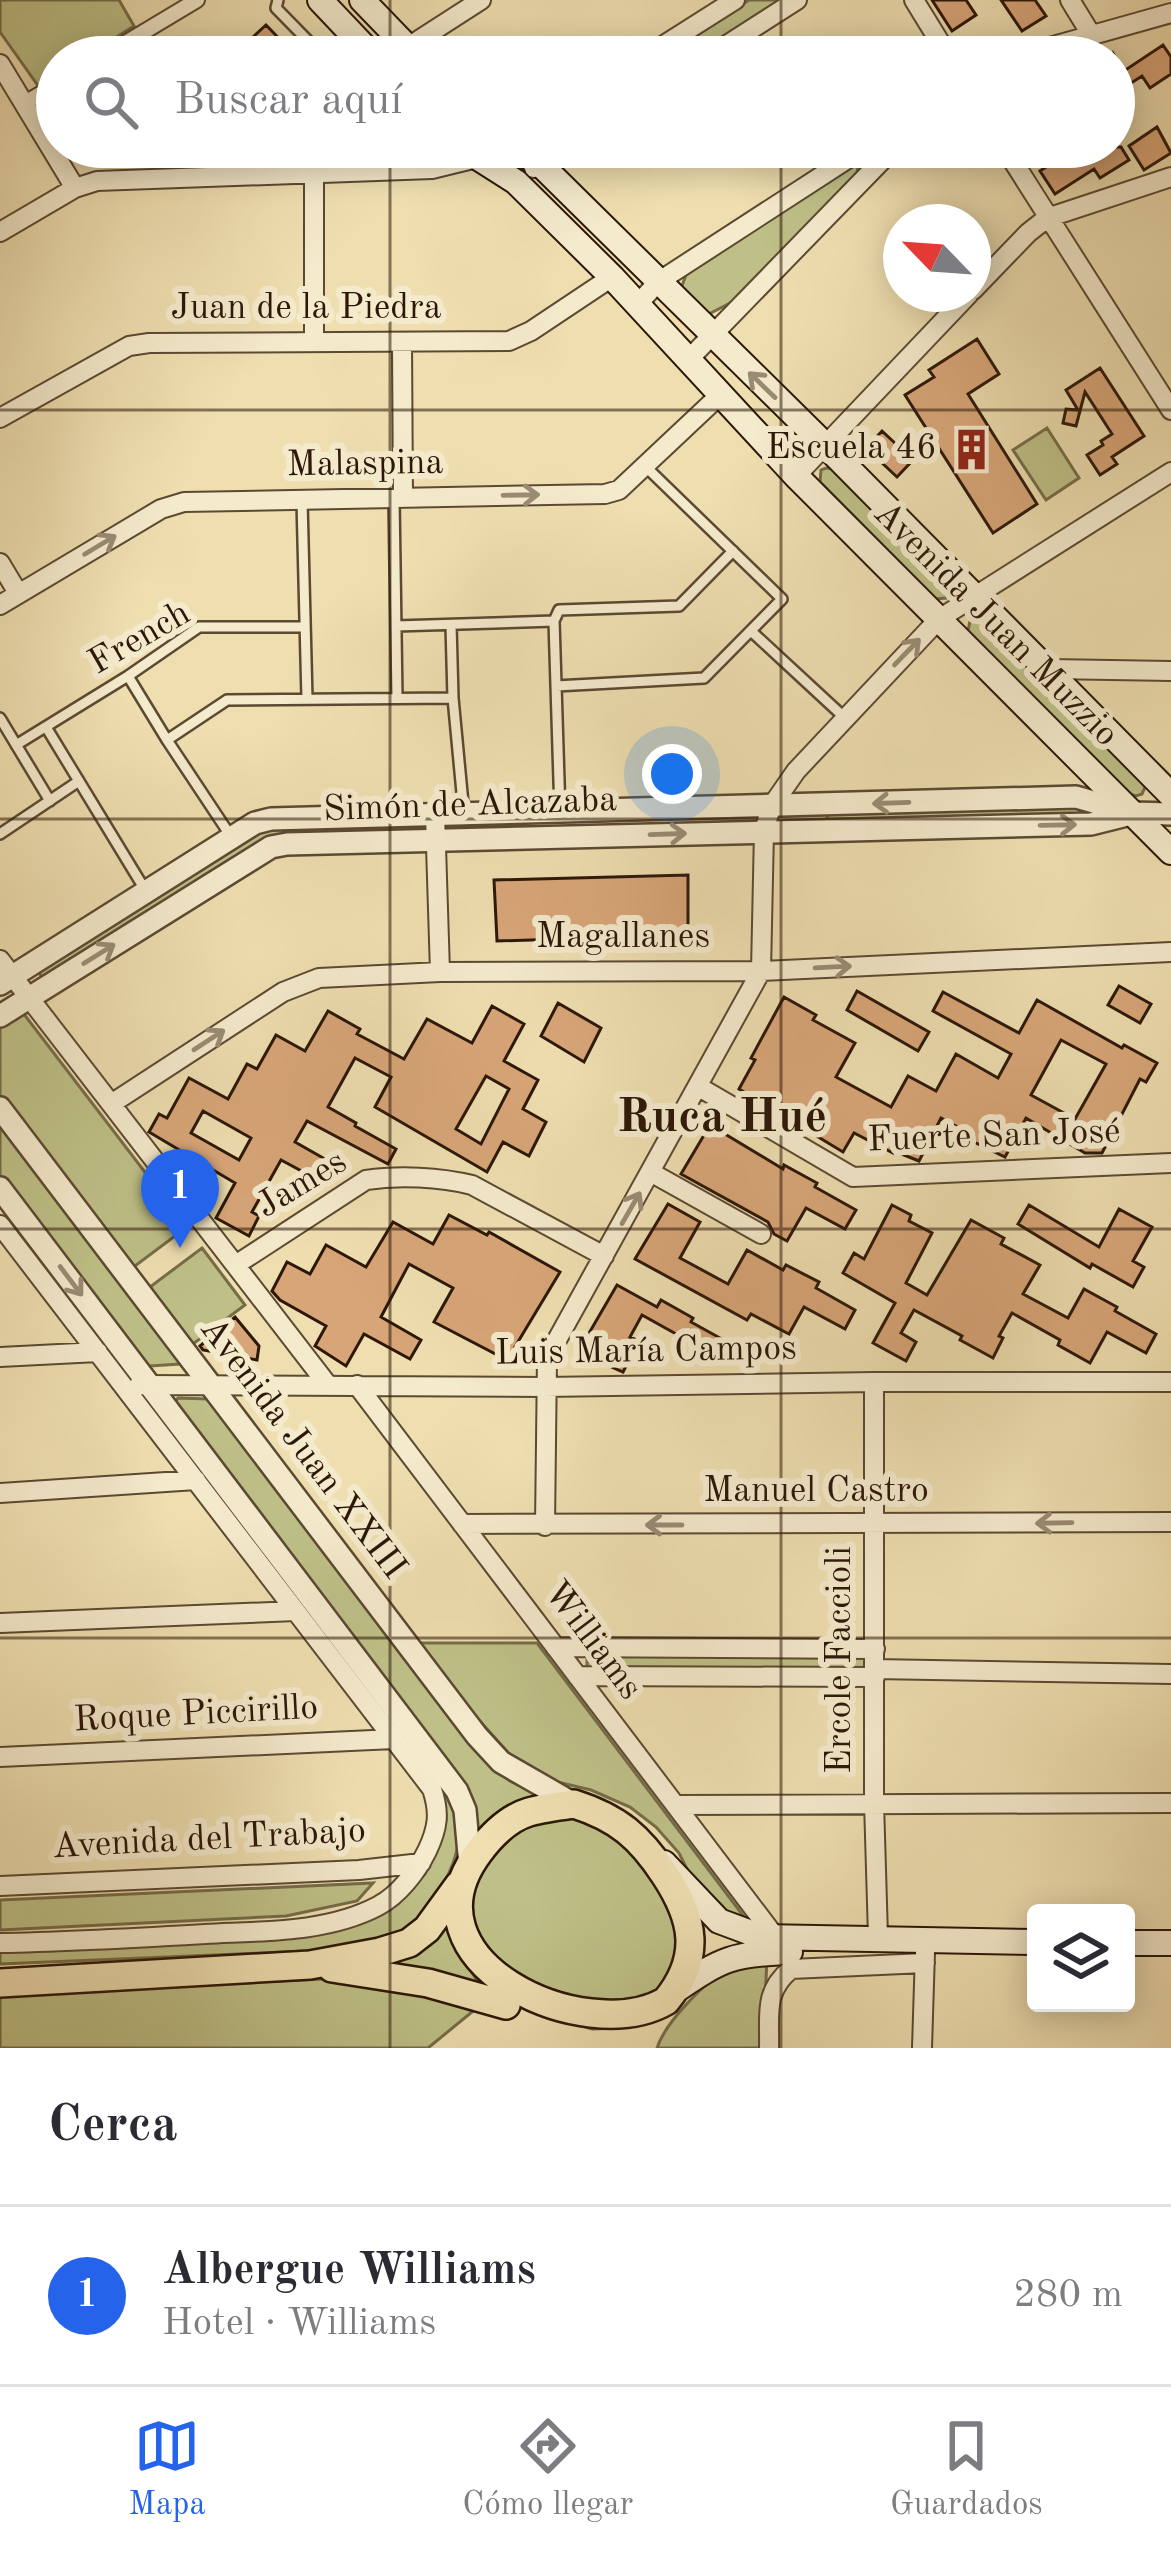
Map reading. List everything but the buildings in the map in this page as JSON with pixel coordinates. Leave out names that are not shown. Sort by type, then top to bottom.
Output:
[{"type":"main road","points":[[320,0],[354,36]]},
{"type":"main road","points":[[362,0],[397,36]]},
{"type":"main road","name":"Avenida Juan Muzzio","points":[[499,168],[612,277],[796,476],[1171,852]]},
{"type":"main road","name":"Avenida Juan Muzzio","points":[[544,168],[1171,795]]},
{"type":"main road","points":[[0,1983],[310,1965],[380,1952],[409,1942],[427,1929],[482,1847],[504,1826],[525,1813],[574,1804],[620,1824],[719,1921],[737,1930],[776,1938],[878,1937],[925,1952]]},
{"type":"main road","points":[[646,1846],[686,1909],[692,1938],[688,1957],[662,2010]]},
{"type":"main road","points":[[467,1871],[457,1916],[462,1942],[488,1984],[533,2020]]},
{"type":"main road","points":[[1135,1942],[1171,1943]]},
{"type":"main road","points":[[310,1965],[428,1983],[563,2030],[605,2037],[662,2010],[712,1965],[742,1954],[903,1948],[925,1952],[1027,1943]]},
{"type":"street","points":[[137,36],[197,0]]},
{"type":"street","points":[[433,36],[481,0]]},
{"type":"street","points":[[678,36],[735,0]]},
{"type":"street","points":[[741,36],[797,0]]},
{"type":"street","points":[[914,0],[936,36]]},
{"type":"street","points":[[1070,0],[1092,36],[1171,14]]},
{"type":"street","points":[[0,64],[36,122]]},
{"type":"street","points":[[25,103],[36,96]]},
{"type":"street","points":[[63,168],[75,188]]},
{"type":"street","points":[[0,232],[75,188],[97,181],[434,168]]},
{"type":"street","points":[[516,182],[535,168]]},
{"type":"street","points":[[638,304],[658,282],[834,168]]},
{"type":"street","points":[[688,360],[876,168]]},
{"type":"street","points":[[1017,168],[1171,410]]},
{"type":"street","points":[[314,173],[314,342]]},
{"type":"street","points":[[991,271],[1047,218],[1170,178]]},
{"type":"street","name":"Juan de la Piedra","points":[[0,418],[129,346],[509,341],[531,332],[612,277]]},
{"type":"street","points":[[796,476],[952,312]]},
{"type":"street","points":[[398,497],[402,343]]},
{"type":"street","name":"Malaspina","points":[[0,605],[161,509],[184,502],[620,490],[720,395]]},
{"type":"street","points":[[545,1526],[548,1358],[761,971],[764,831],[771,807],[796,771],[939,619],[1171,472]]},
{"type":"street","points":[[0,562],[18,593]]},
{"type":"street","points":[[1050,669],[1171,671]]},
{"type":"street","name":"Simón de Alcazaba","points":[[4,974],[147,893],[255,823],[272,819],[1076,797],[1132,813],[1171,814]]},
{"type":"street","name":"Simón de Alcazaba","points":[[0,1016],[271,848],[287,844],[1091,824],[1132,813]]},
{"type":"street","points":[[435,815],[440,972]]},
{"type":"street","name":"Magallanes","points":[[110,1104],[283,992],[319,978],[440,972],[761,971],[1171,952]]},
{"type":"street","points":[[4,974],[327,1384]]},
{"type":"street","name":"Fuerte San José","points":[[699,1087],[853,1177],[1171,1163]]},
{"type":"street","name":"Avenida Juan XXIII","points":[[0,1108],[477,1736],[501,1762],[574,1804]]},
{"type":"street","points":[[652,1173],[761,1234]]},
{"type":"street","name":"James","points":[[237,1264],[366,1180],[381,1178],[472,1185],[604,1256]]},
{"type":"street","points":[[0,1188],[457,1791],[465,1810],[467,1871]]},
{"type":"street","points":[[0,1225],[394,1739]]},
{"type":"street","points":[[0,1357],[98,1352]]},
{"type":"street","name":"Ercole Faccioli","points":[[874,1382],[878,1937]]},
{"type":"street","name":"Luis María Campos","points":[[123,1385],[1171,1382]]},
{"type":"street","name":"Williams","points":[[357,1385],[776,1938]]},
{"type":"street","points":[[0,1492],[196,1480]]},
{"type":"street","name":"Manuel Castro","points":[[462,1524],[1171,1522]]},
{"type":"street","points":[[0,1623],[296,1611]]},
{"type":"street","points":[[555,1647],[874,1665],[1171,1674]]},
{"type":"street","points":[[578,1676],[874,1665]]},
{"type":"street","name":"Roque Piccirillo","points":[[0,1757],[394,1739]]},
{"type":"street","name":"Avenida del Trabajo","points":[[0,1942],[246,1932],[334,1922],[380,1905],[421,1863],[436,1831],[439,1808],[432,1789],[394,1739]]},
{"type":"street","points":[[675,1805],[1171,1803]]},
{"type":"street","name":"Avenida del Trabajo","points":[[0,1886],[359,1870],[421,1863]]},
{"type":"street","points":[[769,2048],[771,1994],[791,1969],[925,1952],[922,2048]]},
{"type":"lane","points":[[278,0],[276,8],[304,36]]},
{"type":"lane","points":[[556,686],[704,678],[782,598],[645,466]]},
{"type":"lane","points":[[397,698],[398,497]]},
{"type":"lane","points":[[302,499],[307,699]]},
{"type":"lane","points":[[560,812],[554,621],[559,610],[679,606],[733,551]]},
{"type":"lane","points":[[396,626],[554,621]]},
{"type":"lane","points":[[451,625],[464,814]]},
{"type":"lane","name":"French","points":[[16,745],[199,627],[304,627]]},
{"type":"lane","points":[[751,631],[844,718]]},
{"type":"lane","points":[[128,676],[232,838]]},
{"type":"lane","points":[[166,740],[227,700],[453,698]]},
{"type":"lane","points":[[0,718],[50,801]]},
{"type":"lane","points":[[46,727],[147,893]]},
{"type":"lane","points":[[0,834],[79,782]]},
{"type":"green space","points":[[0,0],[119,0],[134,26],[118,36],[36,36],[36,83],[0,32]]},
{"type":"green space","points":[[749,0],[782,0],[725,36],[693,36]]},
{"type":"green space","points":[[849,168],[858,168],[856,176],[732,302],[707,315],[680,291],[686,275]]},
{"type":"green space","points":[[1047,428],[1079,478],[1046,500],[1013,450]]},
{"type":"green space","points":[[833,469],[949,587],[946,598],[936,599],[820,482],[821,470]]},
{"type":"green space","points":[[975,618],[981,618],[1142,781],[1142,794],[1129,794],[968,631]]},
{"type":"green space","points":[[1093,807],[1093,814],[827,821],[827,813]]},
{"type":"green space","points":[[416,824],[416,831],[275,835],[43,979],[38,971],[269,827]]},
{"type":"green space","points":[[20,1009],[187,1227],[131,1269],[0,1098],[0,1024]]},
{"type":"green space","points":[[0,1120],[182,1359],[180,1364],[150,1366],[139,1360],[0,1177]]},
{"type":"green space","points":[[202,1248],[245,1305],[189,1347],[146,1290]]},
{"type":"green space","points":[[178,1398],[208,1399],[490,1763],[538,1798],[479,1837],[175,1402]]},
{"type":"green space","points":[[149,1402],[454,1801],[459,1830],[456,1856],[416,1929],[368,1943],[307,1951],[0,1964],[0,1947],[291,1933],[408,1890],[425,1874],[440,1844],[445,1801],[433,1779]]},
{"type":"green space","points":[[418,1643],[537,1643],[751,1926],[747,1929],[697,1889],[679,1853],[630,1807],[591,1790],[545,1779],[511,1756]]},
{"type":"green space","points":[[587,1656],[865,1656],[865,1670],[587,1670]]},
{"type":"green space","points":[[550,1813],[586,1819],[632,1846],[684,1922],[671,1978],[628,2022],[615,2028],[592,2029],[572,2023],[497,1983],[467,1902],[498,1840]]},
{"type":"green space","points":[[373,1883],[357,1901],[286,1916],[0,1930],[0,1900]]},
{"type":"green space","points":[[447,1917],[459,1953],[484,1991],[370,1960]]},
{"type":"green space","points":[[767,1958],[763,2048],[657,2048],[677,2015],[709,1983],[729,1969]]},
{"type":"green space","points":[[351,1979],[478,2007],[428,2048],[0,2048],[0,1994]]},
{"type":"place","name":"Escuela 46","points":[[971,449]]},
{"type":"place","name":"Albergue Williams","points":[[180,1248]]},
{"type":"district","name":"Ruca Hué","points":[[722,1118]]}]
